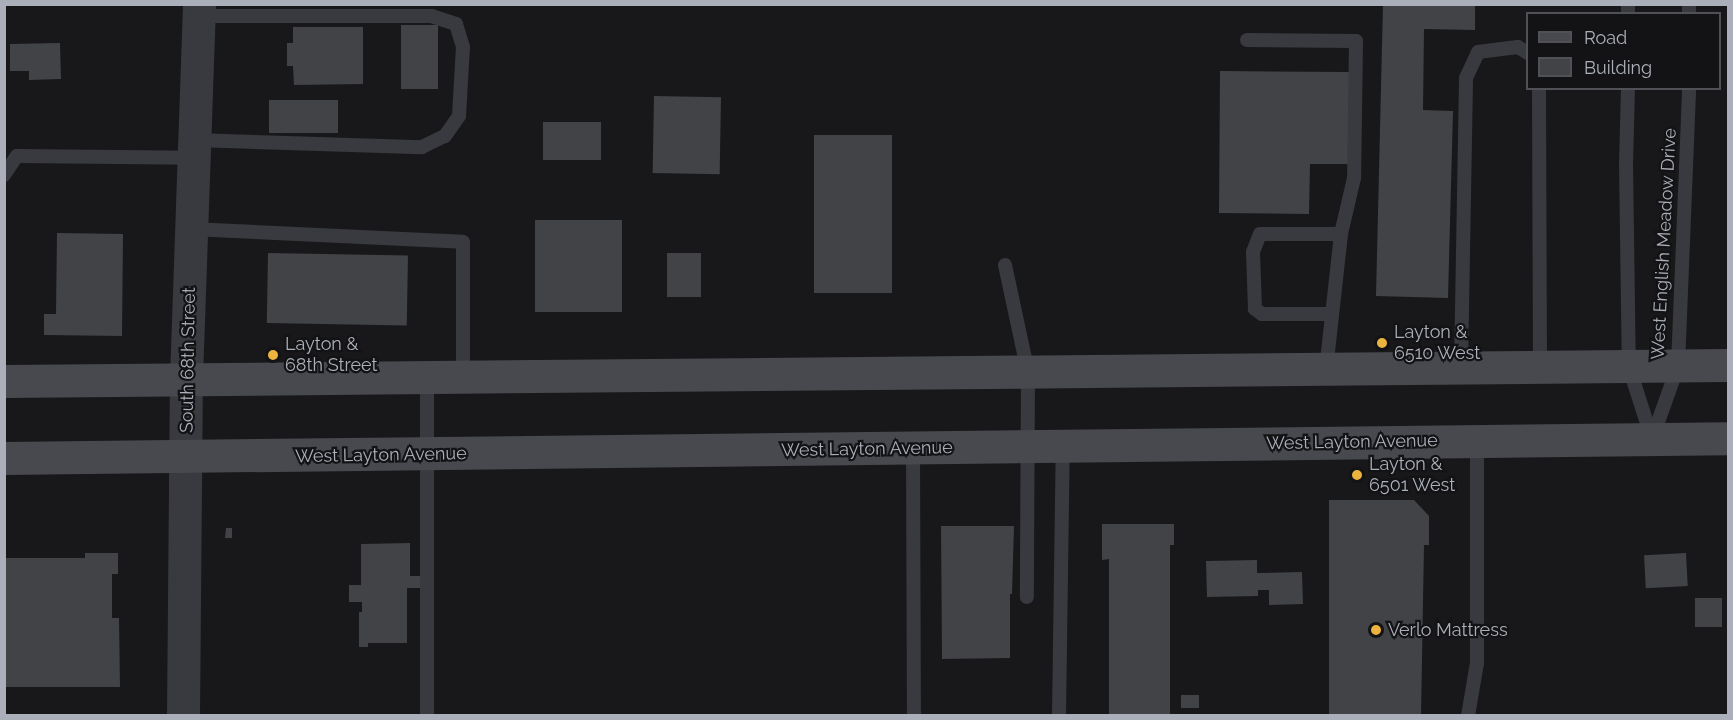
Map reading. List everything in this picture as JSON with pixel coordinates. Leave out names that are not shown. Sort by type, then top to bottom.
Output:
[{"type":"main road","points":[[4,381],[1728,365]]},
{"type":"main road","name":"West Layton Avenue","points":[[4,458],[1728,438]]},
{"type":"street","name":"South 68th Street","points":[[183,716],[188,457],[186,378],[199,10]]},
{"type":"lane","points":[[4,175],[17,156],[194,149],[422,147],[445,136],[459,116],[463,47],[456,24],[432,16],[199,10]]},
{"type":"lane","points":[[1247,40],[1356,41],[1354,178],[1341,234],[1326,370]]},
{"type":"lane","points":[[1461,369],[1466,78],[1478,52],[1518,46],[1526,52]]},
{"type":"lane","points":[[1539,90],[1540,368]]},
{"type":"lane","name":"West English Meadow Drive","points":[[1628,90],[1626,163],[1629,367],[1652,439]]},
{"type":"lane","name":"West English Meadow Drive","points":[[1652,439],[1678,366],[1689,90]]},
{"type":"lane","points":[[191,230],[463,242],[463,376]]},
{"type":"lane","points":[[1332,314],[1262,314],[1255,309],[1253,252],[1260,234],[1341,234]]},
{"type":"lane","points":[[1005,265],[1028,372],[1028,597]]},
{"type":"lane","points":[[427,376],[427,716]]},
{"type":"lane","points":[[1468,716],[1477,663],[1477,441]]},
{"type":"lane","points":[[1059,716],[1063,446]]},
{"type":"lane","points":[[913,448],[914,716]]},
{"type":"building","points":[[1383,4],[1475,4],[1475,30],[1424,29],[1423,110],[1453,111],[1448,298],[1376,296]]},
{"type":"building","points":[[401,25],[438,25],[438,89],[401,89]]},
{"type":"building","points":[[293,27],[363,27],[363,84],[294,85],[293,66],[287,66],[287,43],[293,43]]},
{"type":"building","points":[[60,43],[61,79],[29,80],[29,71],[10,71],[10,44]]},
{"type":"building","points":[[1220,71],[1349,72],[1349,164],[1310,164],[1309,214],[1219,213]]},
{"type":"building","points":[[654,96],[721,97],[720,174],[653,173]]},
{"type":"building","points":[[269,100],[338,100],[338,133],[269,133]]},
{"type":"building","points":[[543,122],[601,122],[601,160],[543,160]]},
{"type":"building","points":[[814,135],[892,135],[892,293],[814,293]]},
{"type":"building","points":[[535,220],[622,220],[622,312],[535,312]]},
{"type":"building","points":[[57,233],[123,234],[122,336],[44,335],[44,314],[56,314]]},
{"type":"building","points":[[268,253],[408,255],[407,325],[267,323]]},
{"type":"building","points":[[667,253],[701,253],[701,297],[667,297]]},
{"type":"building","name":"Verlo Mattress","points":[[1329,500],[1414,500],[1429,516],[1429,545],[1424,545],[1421,716],[1329,716]]},
{"type":"building","points":[[1102,524],[1174,524],[1174,545],[1170,545],[1170,716],[1109,716],[1109,559],[1102,560]]},
{"type":"building","points":[[941,526],[1014,526],[1012,594],[1010,594],[1010,658],[942,659]]},
{"type":"building","points":[[226,528],[232,528],[232,538],[225,538]]},
{"type":"building","points":[[410,543],[410,576],[422,576],[422,588],[407,588],[407,643],[368,643],[368,647],[359,647],[359,612],[362,612],[362,602],[349,602],[349,585],[361,585],[361,544]]},
{"type":"building","points":[[85,553],[118,553],[118,574],[112,574],[112,618],[119,618],[120,687],[4,687],[4,558],[85,558]]},
{"type":"building","points":[[1686,553],[1688,586],[1646,588],[1644,555]]},
{"type":"building","points":[[1257,560],[1257,573],[1302,572],[1303,604],[1269,605],[1269,590],[1258,590],[1258,596],[1207,597],[1206,561]]},
{"type":"building","points":[[1695,598],[1722,598],[1722,627],[1695,627]]},
{"type":"building","points":[[1181,695],[1199,695],[1199,708],[1181,708]]},
{"type":"place","name":"Layton & 6510 West","points":[[1382,343]]},
{"type":"place","name":"Layton & 68th Street","points":[[273,355]]},
{"type":"place","name":"Layton & 6501 West","points":[[1357,475]]},
{"type":"place","name":"Verlo Mattress","points":[[1376,630]]}]
